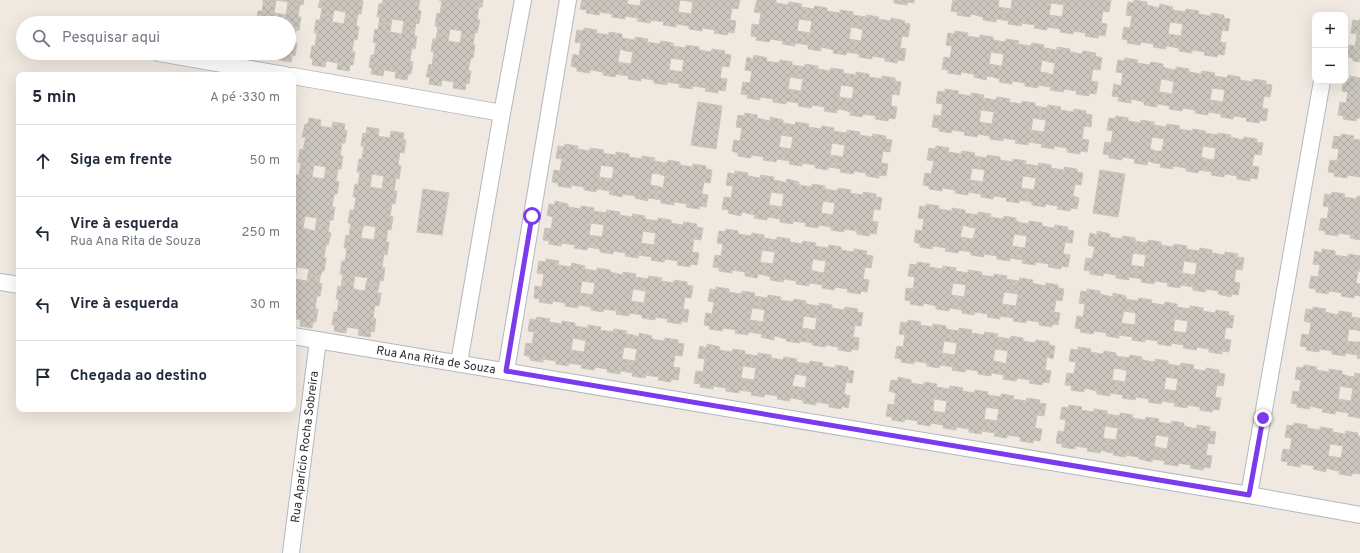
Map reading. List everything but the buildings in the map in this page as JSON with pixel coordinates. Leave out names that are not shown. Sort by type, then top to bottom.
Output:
[{"type":"street","points":[[459,363],[523,0]]},
{"type":"street","points":[[506,371],[568,0]]},
{"type":"street","points":[[199,60],[268,72]]},
{"type":"street","points":[[296,77],[502,113]]},
{"type":"street","points":[[1249,495],[1321,84]]},
{"type":"street","points":[[0,282],[16,285]]},
{"type":"street","name":"Rua Ana Rita de Souza","points":[[296,336],[1249,495],[1360,515]]},
{"type":"street","name":"Rua Aparício Rocha Sobreira","points":[[291,553],[318,340]]},
{"type":"route","points":[[532,216],[506,371],[1249,495],[1263,418]]}]
